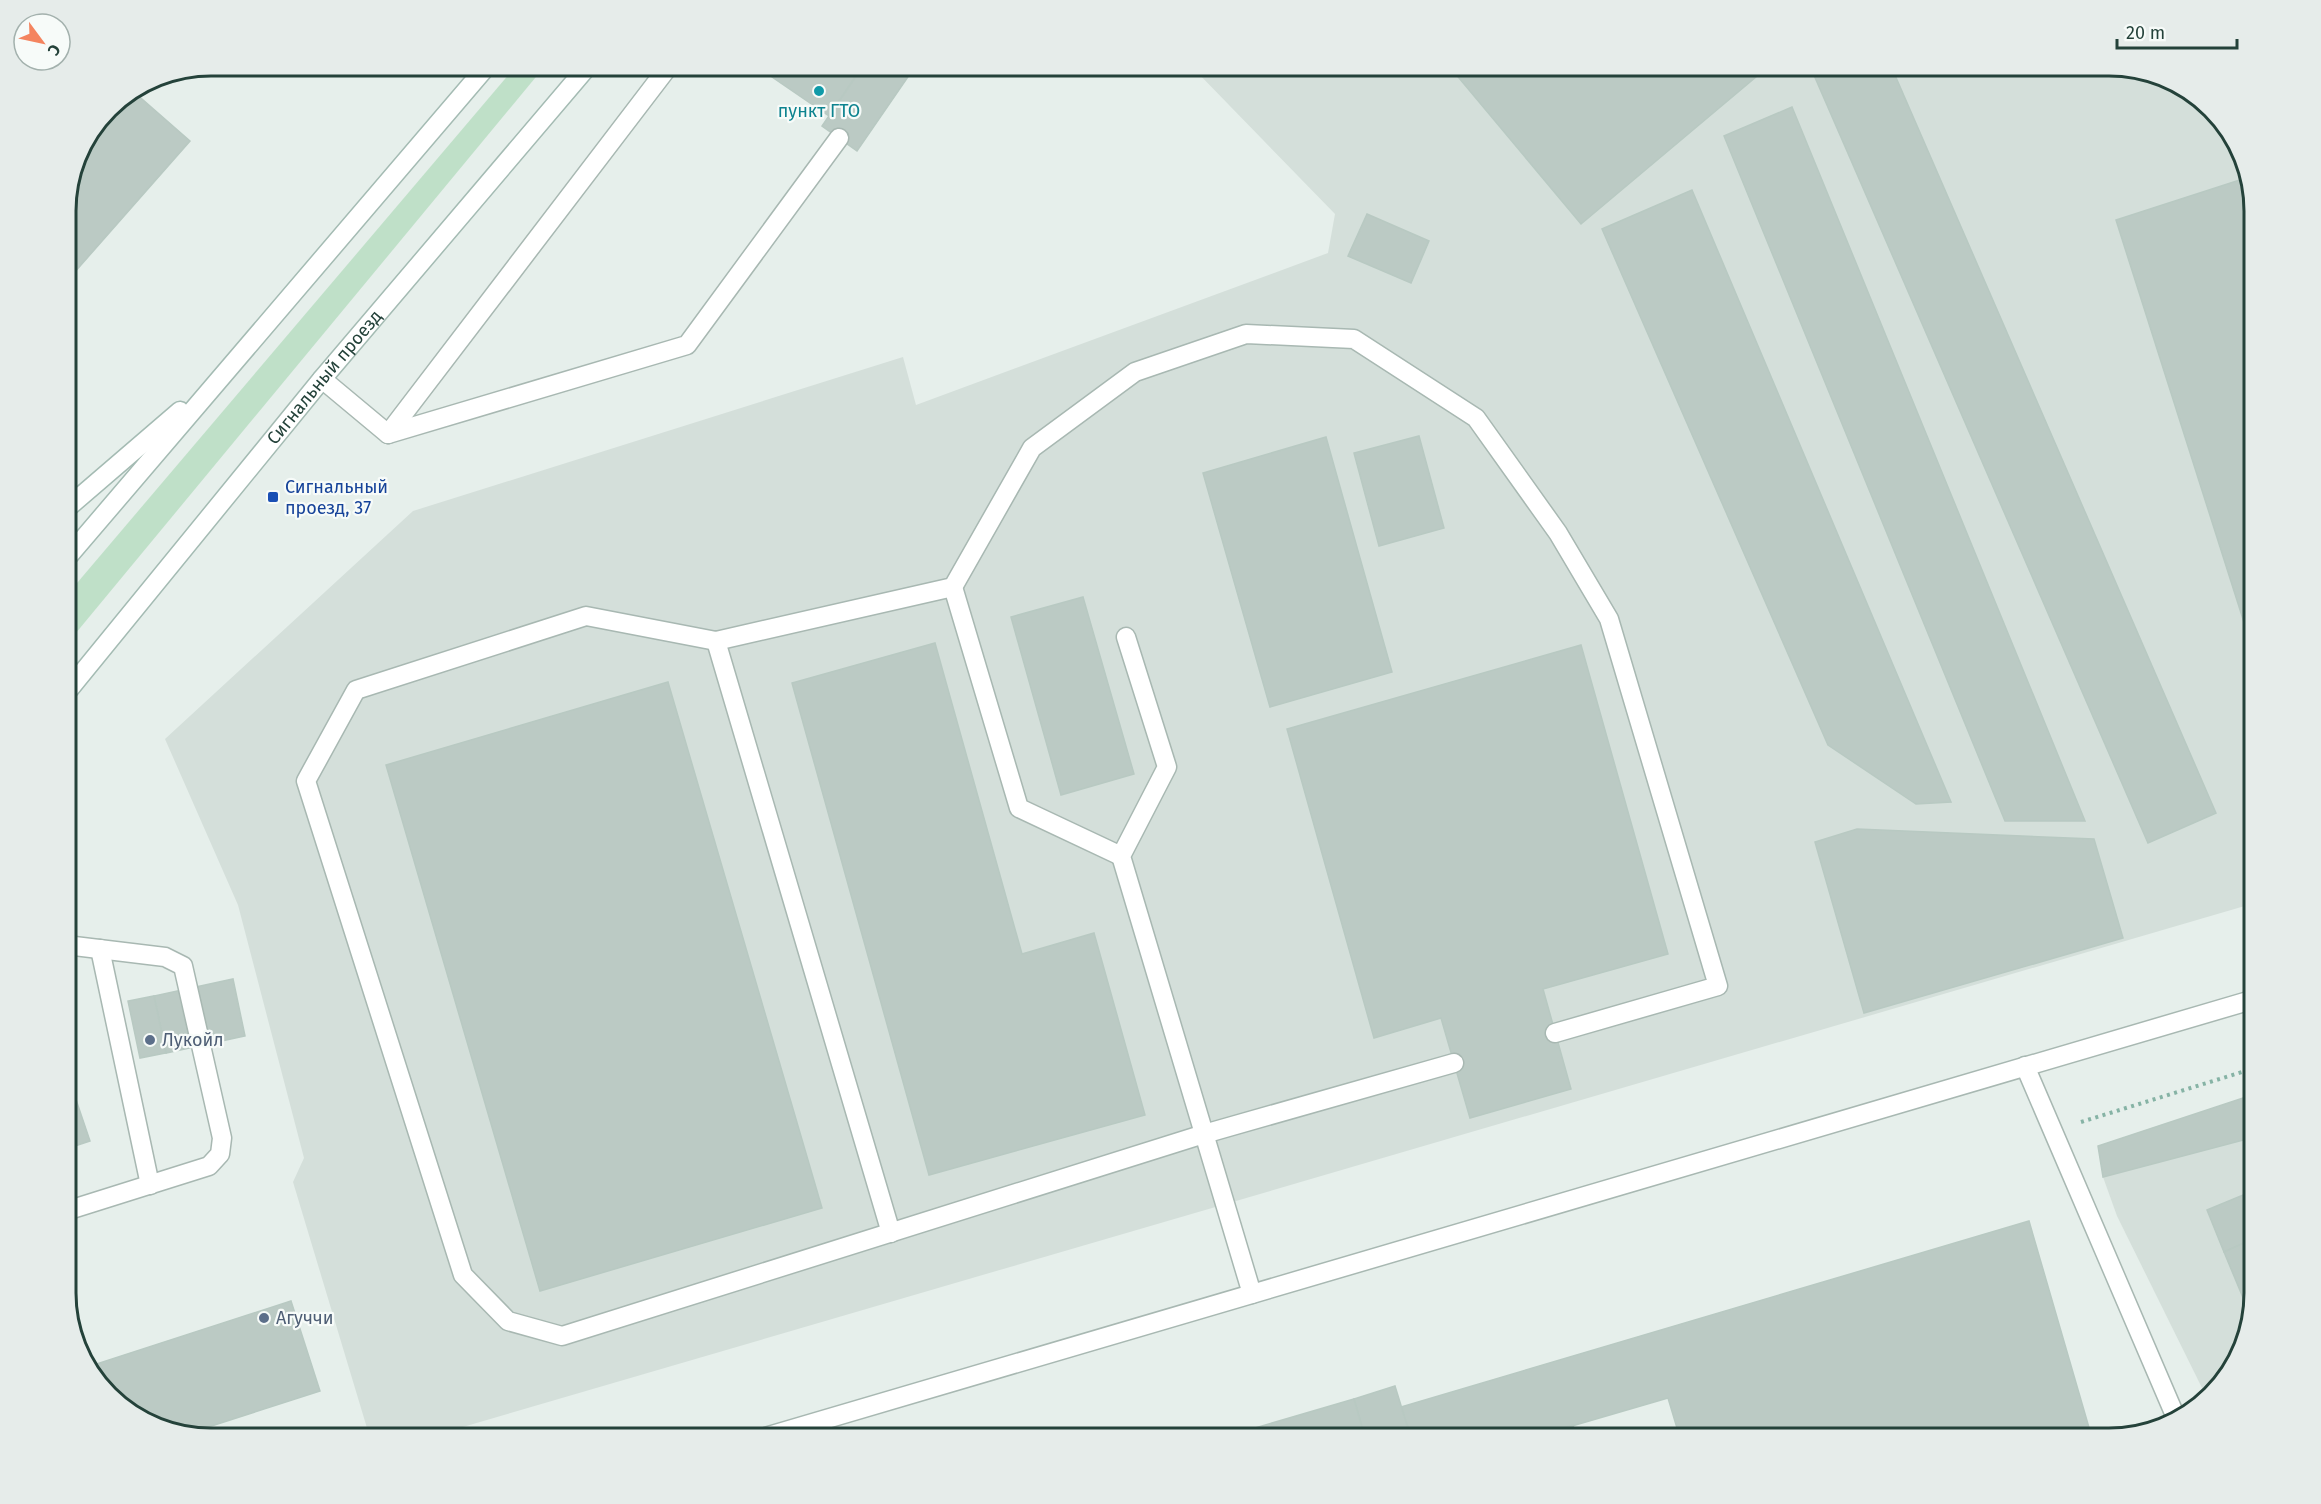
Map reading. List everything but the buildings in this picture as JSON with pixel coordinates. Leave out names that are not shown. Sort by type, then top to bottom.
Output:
[{"type":"main road","points":[[77,545],[478,76]]},
{"type":"main road","name":"Сигнальный проезд","points":[[77,680],[322,379],[580,76]]},
{"type":"main road","points":[[388,434],[661,76]]},
{"type":"main road","points":[[388,434],[687,345],[839,138]]},
{"type":"main road","points":[[1121,856],[1019,808],[953,587],[1032,448],[1136,372],[1246,334],[1354,339],[1476,417],[1558,533],[1609,619],[1718,986],[1555,1033]]},
{"type":"main road","points":[[77,499],[224,372]]},
{"type":"main road","points":[[322,379],[388,434]]},
{"type":"main road","points":[[953,587],[716,642],[586,616],[356,690],[306,781],[463,1275],[508,1321],[562,1336],[1204,1134],[1454,1063]]},
{"type":"main road","points":[[1125,637],[1167,767],[1121,856],[1252,1294]]},
{"type":"main road","points":[[716,642],[891,1233]]},
{"type":"main road","points":[[77,946],[172,959],[183,966],[189,983],[222,1146],[220,1154],[209,1166],[77,1208]]},
{"type":"main road","points":[[100,949],[150,1185]]},
{"type":"main road","points":[[799,1427],[2244,1002]]},
{"type":"main road","points":[[2025,1066],[2173,1411]]},
{"type":"path","points":[[2054,1131],[2244,1071]]},
{"type":"shaded area","points":[[1201,76],[2109,76],[2144,81],[2169,90],[2184,99],[2211,123],[2222,137],[2237,168],[2243,194],[2244,906],[463,1427],[367,1427],[293,1182],[304,1158],[238,905],[165,739],[413,511],[903,357],[916,405],[1328,253],[1335,214]]},
{"type":"shaded area","points":[[2244,1098],[2243,1310],[2240,1327],[2226,1360],[2203,1389],[2117,1216],[2103,1177],[2098,1146]]},
{"type":"green space","points":[[508,76],[537,76],[77,632],[77,583]]},
{"type":"place","name":"пункт ГТО","points":[[819,91]]},
{"type":"place","name":"Сигнальный проезд, 37","points":[[273,497]]},
{"type":"place","name":"Лукойл","points":[[150,1040]]},
{"type":"place","name":"Агуччи","points":[[264,1318]]}]
